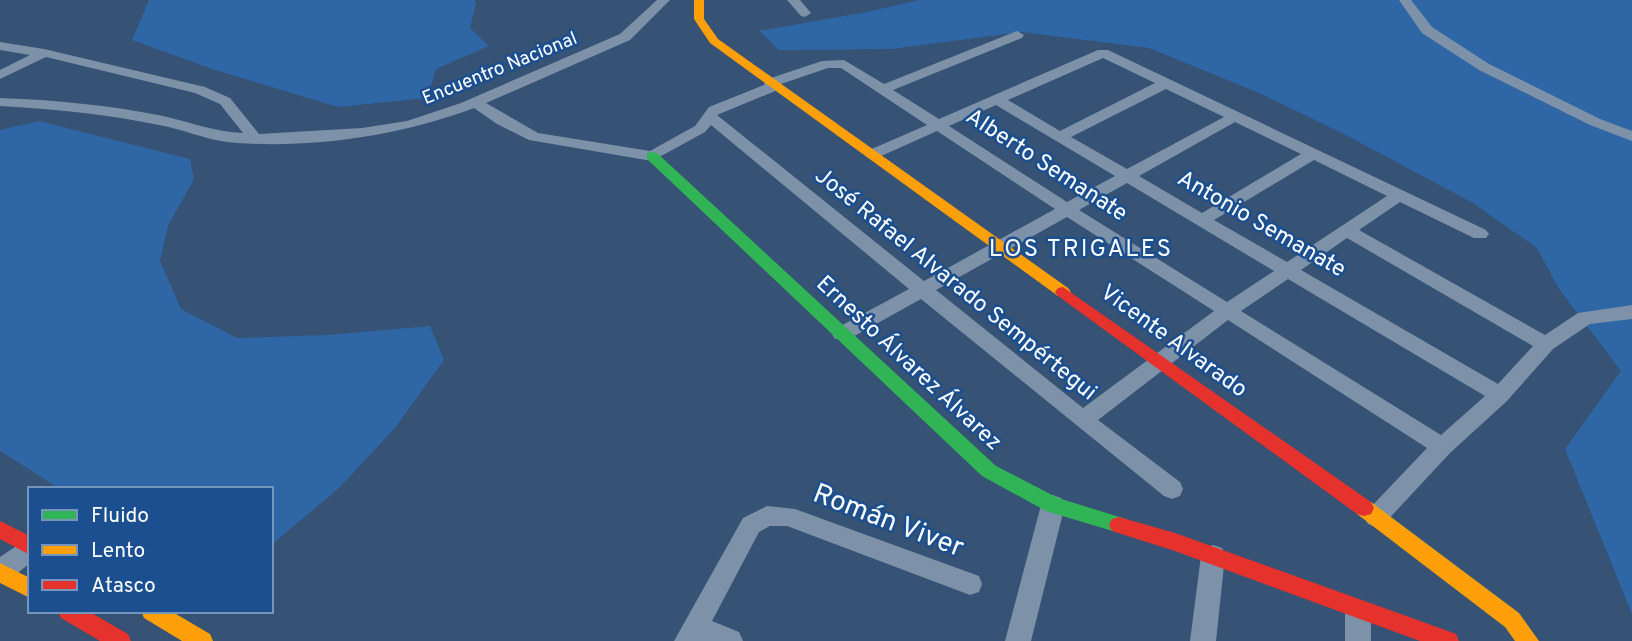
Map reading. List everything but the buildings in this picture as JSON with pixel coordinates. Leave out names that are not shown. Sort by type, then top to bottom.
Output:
[{"type":"street","name":"Encuentro Nacional","points":[[0,102],[78,106],[163,121],[224,137],[255,139],[362,134],[410,125],[476,103],[625,37],[664,0]]},
{"type":"street","name":"Vicente Alvarado","points":[[699,0],[698,19],[714,41],[1376,517],[1512,620],[1528,641]]},
{"type":"street","points":[[793,0],[805,13]]},
{"type":"street","points":[[1405,0],[1427,30],[1484,67],[1595,122],[1632,136]]},
{"type":"street","points":[[883,89],[1017,35]]},
{"type":"street","points":[[0,46],[44,53],[200,90],[225,101],[255,139]]},
{"type":"street","points":[[873,154],[1102,52],[1480,234]]},
{"type":"street","points":[[0,75],[44,53]]},
{"type":"street","name":"Alberto Semanate","points":[[772,84],[836,62],[844,64],[1068,210],[1442,447]]},
{"type":"street","points":[[1061,136],[1166,83]]},
{"type":"street","points":[[476,103],[502,121],[534,137],[652,156],[700,129],[714,110],[772,84]]},
{"type":"street","name":"Antonio Semanate","points":[[995,99],[1289,268],[1500,395]]},
{"type":"street","name":"José Rafael Alvarado Sempértegui","points":[[709,116],[1083,421],[1172,489]]},
{"type":"street","points":[[842,334],[1236,116]]},
{"type":"street","points":[[1203,219],[1313,154]]},
{"type":"street","name":"Ernesto Álvarez Álvarez","points":[[652,156],[989,471],[1053,505],[1213,556],[1358,611],[1448,641]]},
{"type":"street","points":[[1083,421],[1227,311],[1399,195]]},
{"type":"street","points":[[1346,230],[1546,344]]},
{"type":"street","points":[[1376,517],[1442,447],[1500,395],[1546,344],[1584,318],[1632,312]]},
{"type":"street","points":[[1018,641],[1053,505]]},
{"type":"street","name":"Román Viver","points":[[691,634],[751,525],[768,516],[787,516],[970,584]]},
{"type":"street","points":[[0,529],[28,546]]},
{"type":"street","points":[[28,549],[0,572],[28,588]]},
{"type":"street","points":[[1203,641],[1213,556]]},
{"type":"street","points":[[1358,611],[1358,641]]},
{"type":"street","points":[[71,613],[111,639]]},
{"type":"street","points":[[154,613],[202,641]]},
{"type":"street","points":[[691,634],[730,641]]},
{"type":"shaded area","points":[[149,0],[474,0],[476,4],[470,28],[489,46],[436,69],[427,98],[338,107],[215,70],[132,40]]},
{"type":"shaded area","points":[[919,0],[1632,0],[1632,614],[1565,449],[1621,371],[1559,289],[1537,248],[1473,203],[1344,134],[1259,93],[1149,48],[1022,32],[891,49],[779,50],[759,31]]},
{"type":"shaded area","points":[[39,121],[190,159],[194,179],[168,226],[160,261],[181,309],[237,338],[328,335],[430,326],[444,360],[395,428],[338,489],[273,543],[273,487],[57,487],[0,451],[0,130]]},
{"type":"traffic: fast","points":[[652,156],[989,471],[1053,505],[1119,525]]},
{"type":"traffic: slow","points":[[699,0],[699,19],[714,41],[1063,292]]},
{"type":"traffic: slow","points":[[1364,508],[1512,620],[1528,641]]},
{"type":"traffic: slow","points":[[0,572],[28,588]]},
{"type":"traffic: slow","points":[[154,613],[202,641]]},
{"type":"traffic: jam","points":[[1063,292],[1364,508]]},
{"type":"traffic: jam","points":[[1119,525],[1175,542],[1448,641]]},
{"type":"traffic: jam","points":[[0,529],[28,545]]},
{"type":"traffic: jam","points":[[71,613],[120,641]]},
{"type":"district","name":"LOS TRIGALES","points":[[1081,250]]}]
